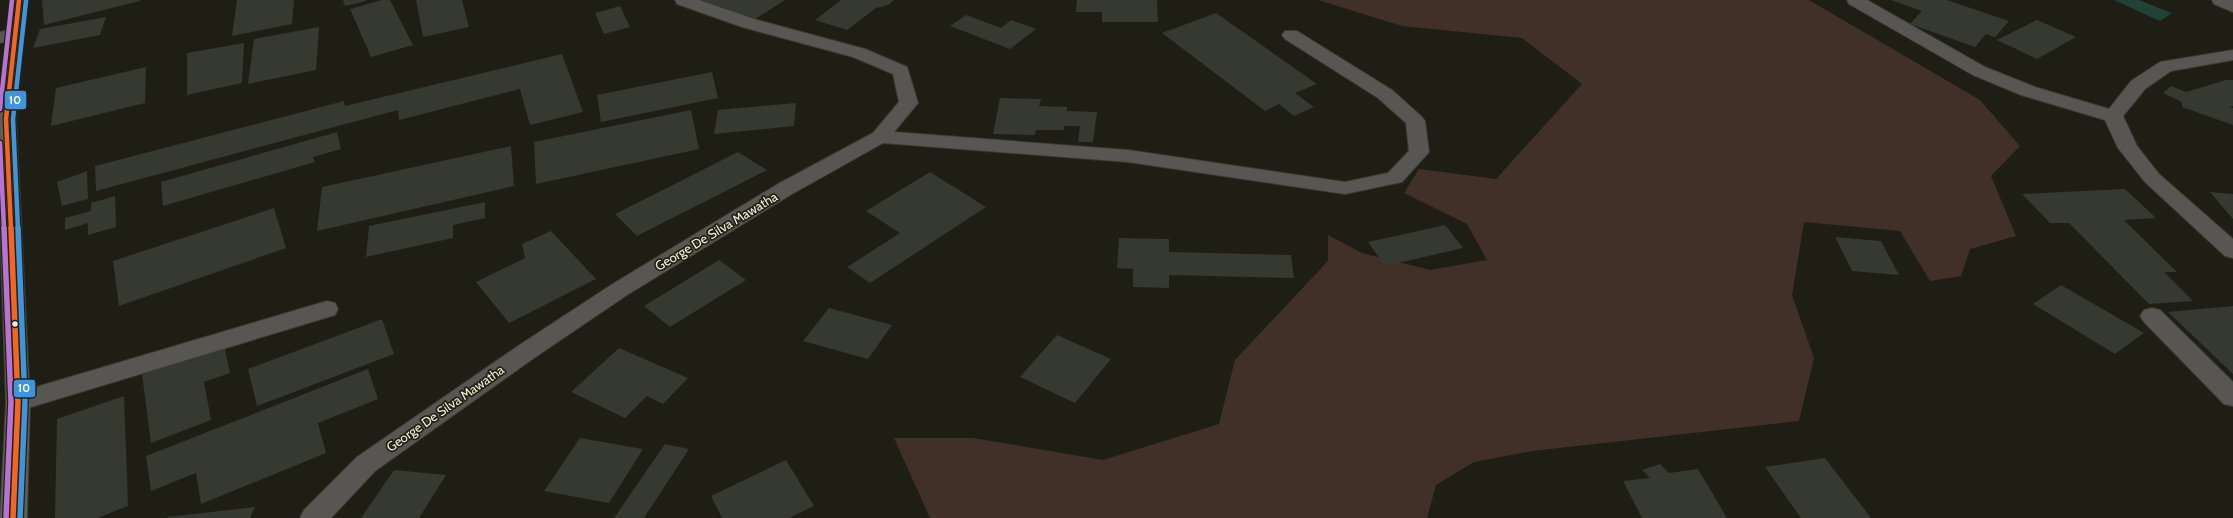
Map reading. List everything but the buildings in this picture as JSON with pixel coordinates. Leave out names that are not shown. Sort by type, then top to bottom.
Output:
[{"type":"highway","points":[[9,506],[18,402],[6,245],[4,164],[7,36],[19,0]]},
{"type":"street","name":"George De Silva Mawatha","points":[[314,518],[366,464],[532,348],[619,290],[804,178],[880,137],[909,103],[901,71],[859,53],[748,24],[683,0]]},
{"type":"street","points":[[1855,0],[1979,71],[2028,91],[2113,116],[2128,148],[2152,178],[2233,251]]},
{"type":"street","points":[[2220,0],[2233,7]]},
{"type":"street","points":[[880,137],[1128,156],[1345,188],[1395,178],[1419,152],[1415,121],[1385,94],[1290,35]]},
{"type":"street","points":[[2113,116],[2138,84],[2166,66],[2233,55]]},
{"type":"street","points":[[18,402],[327,309]]},
{"type":"street","points":[[2152,316],[2233,397]]},
{"type":"shaded area","points":[[1318,0],[1809,0],[1980,100],[2020,146],[1991,176],[2016,236],[1970,249],[1961,276],[1930,281],[1900,231],[1804,222],[1792,295],[1814,358],[1799,421],[1532,451],[1474,462],[1436,485],[1427,518],[930,518],[894,438],[973,438],[1103,460],[1219,424],[1235,360],[1328,261],[1328,235],[1362,253],[1430,270],[1487,260],[1467,224],[1404,193],[1419,169],[1496,179],[1582,84],[1522,38],[1402,26]]},
{"type":"shaded area","points":[[2114,0],[2139,0],[2172,13],[2160,21]]},
{"type":"transit line","points":[[0,109],[12,0]]},
{"type":"transit line","points":[[13,518],[18,402],[6,119],[19,0]]},
{"type":"transit line","name":"10","points":[[20,518],[25,402],[13,119],[26,1]]},
{"type":"transit line","points":[[0,143],[11,402],[6,518]]}]
